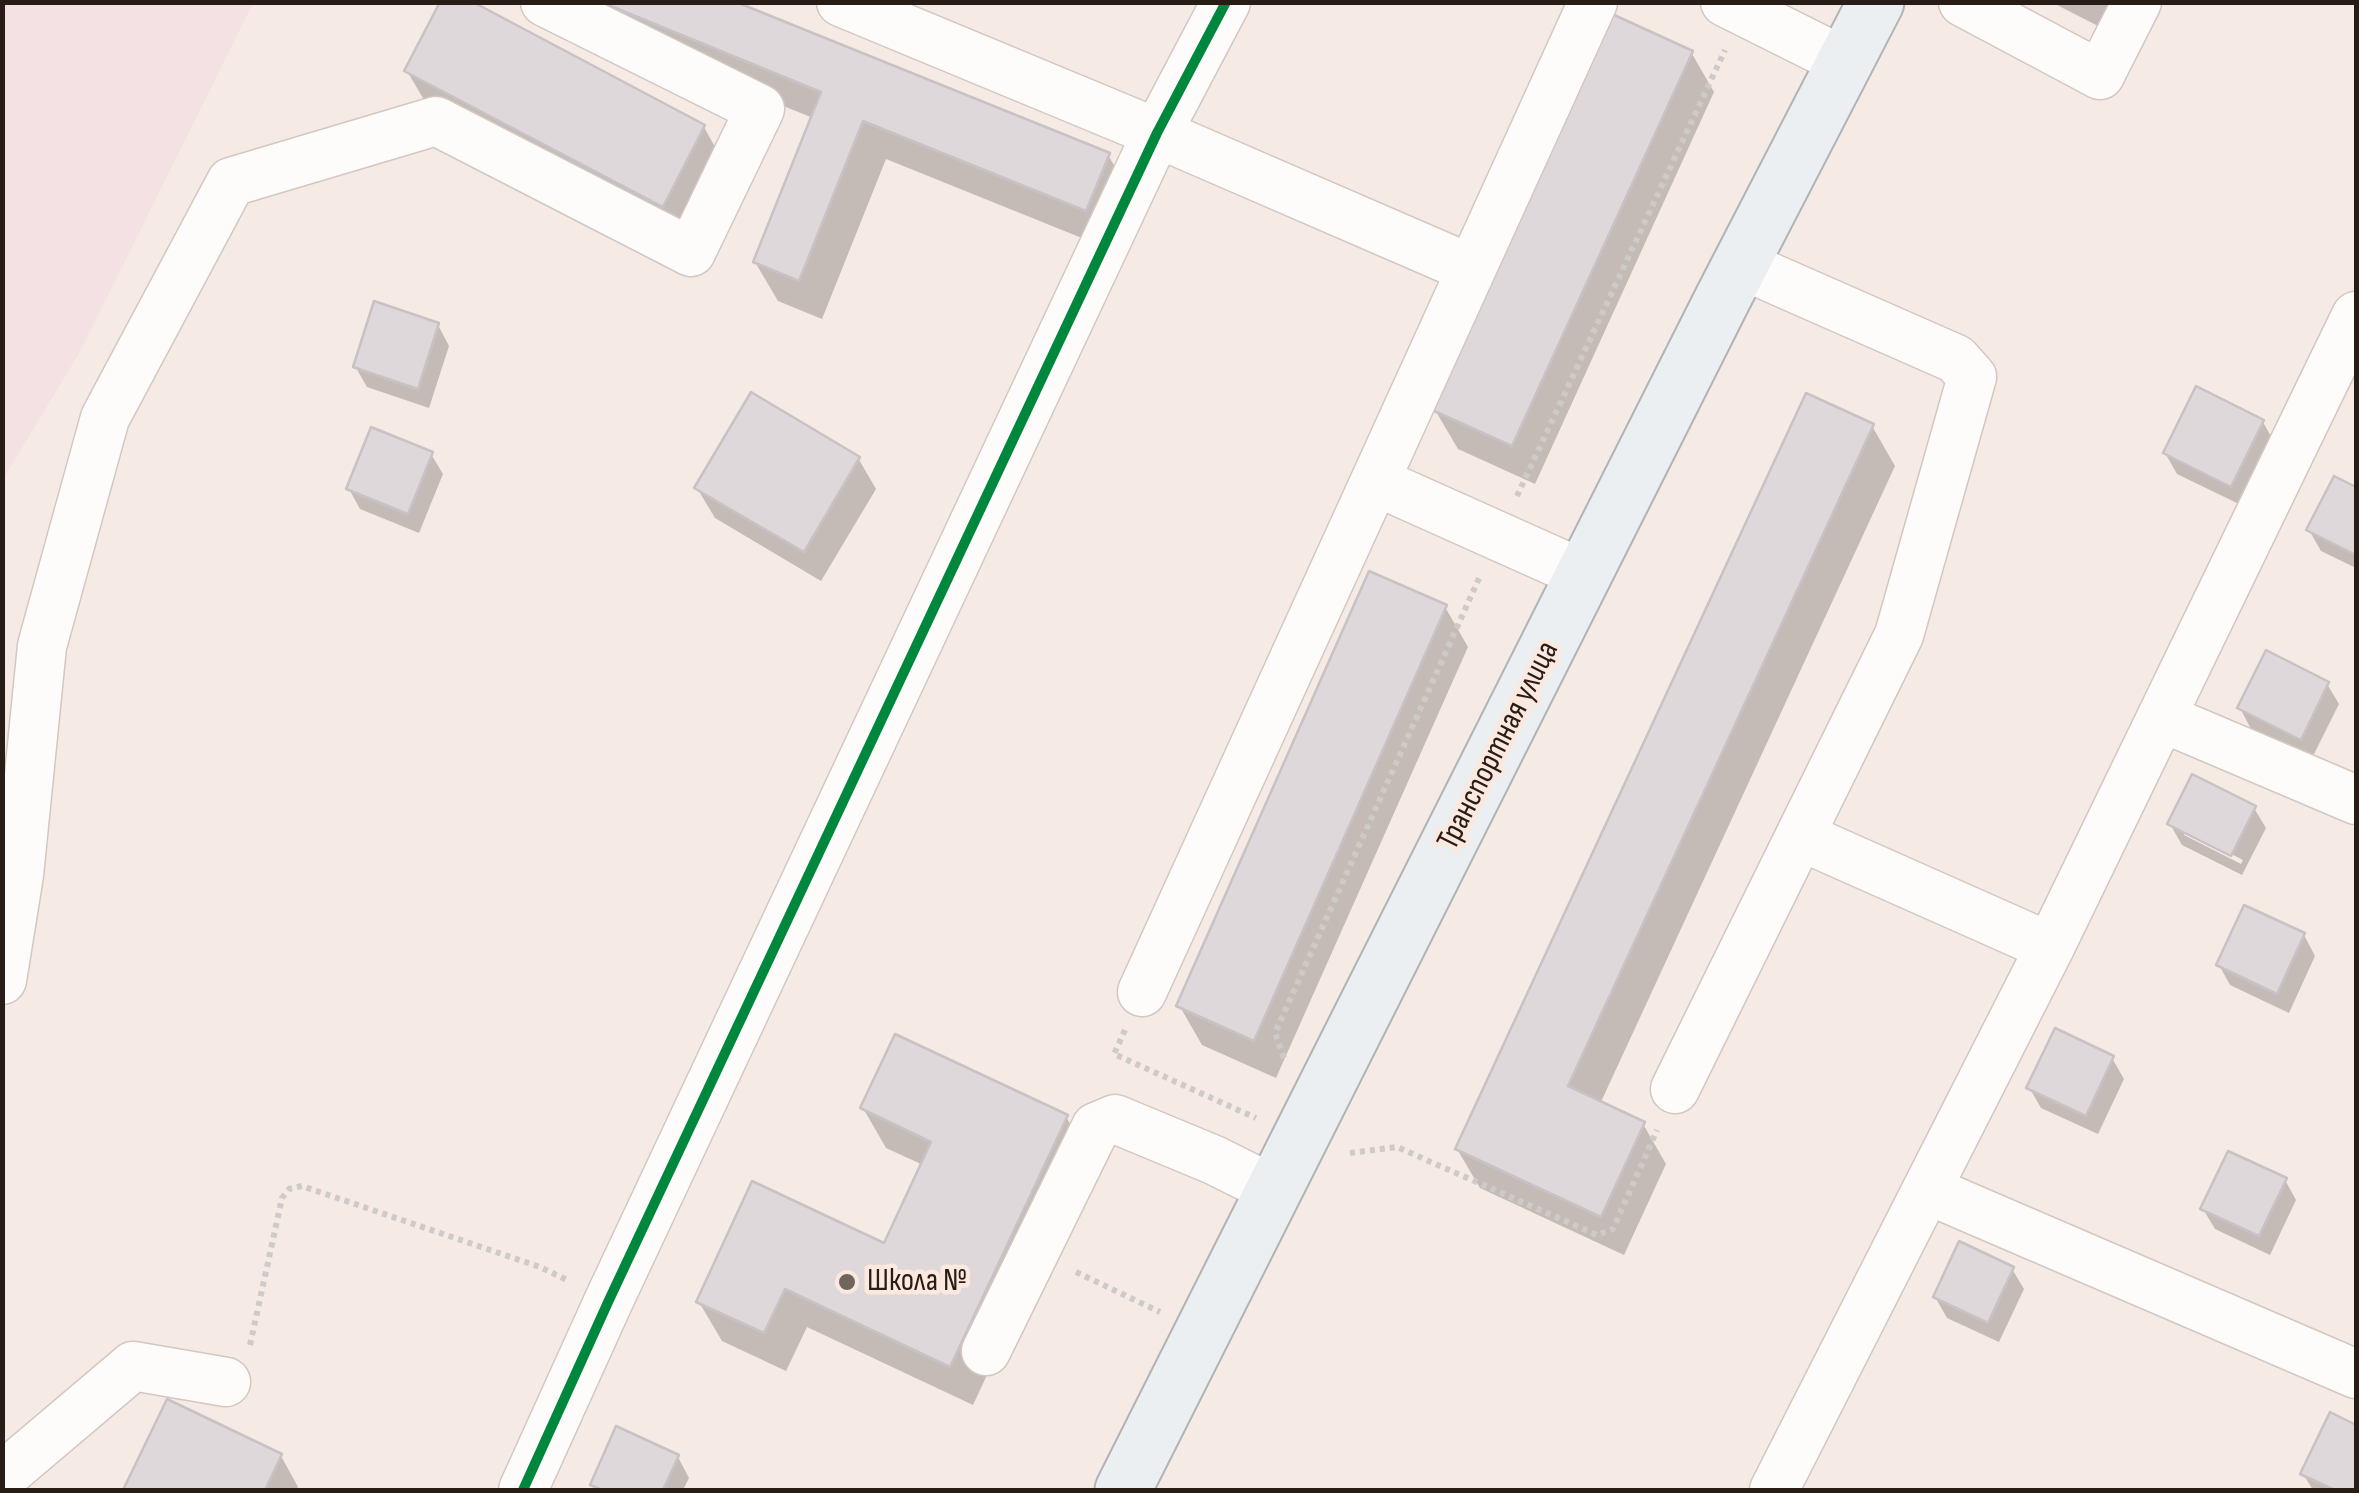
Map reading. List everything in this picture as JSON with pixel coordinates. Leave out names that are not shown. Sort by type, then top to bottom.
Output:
[{"type":"main road","name":"Транспортная улица","points":[[1122,1490],[1876,2]]},
{"type":"street","points":[[2,980],[19,875],[42,646],[105,418],[231,182],[436,121],[691,252],[760,110],[545,2]]},
{"type":"street","points":[[841,2],[1471,269]]},
{"type":"street","points":[[523,1490],[1157,134],[1226,2]]},
{"type":"street","points":[[1142,992],[1593,2]]},
{"type":"street","points":[[1963,2],[2100,75],[2137,2]]},
{"type":"street","points":[[1734,7],[1845,62]]},
{"type":"street","points":[[1675,1089],[1899,635],[1972,377],[1966,365],[1956,358],[1740,264]]},
{"type":"street","points":[[1774,1490],[2050,947],[2356,316]]},
{"type":"street","points":[[1375,481],[1585,575]]},
{"type":"street","points":[[2163,718],[2356,800]]},
{"type":"street","points":[[1800,836],[2050,947]]},
{"type":"street","points":[[986,1351],[1096,1127],[1115,1119],[1274,1190]]},
{"type":"street","points":[[1928,1190],[2356,1374]]},
{"type":"street","points":[[14,1490],[2,1480],[133,1366],[226,1382]]},
{"type":"path","points":[[1285,1062],[1275,1033],[1734,7]]},
{"type":"path","points":[[1142,992],[1114,1054],[1340,1156],[1397,1146],[1598,1235],[1613,1229],[1675,1089]]},
{"type":"path","points":[[226,1382],[242,1382],[282,1198],[289,1188],[302,1186],[540,1268],[609,1300]]},
{"type":"path","points":[[1035,1252],[1167,1316]]},
{"type":"shaded area","points":[[3,2],[253,3],[81,350],[3,479]]},
{"type":"building","points":[[440,2],[473,2],[705,125],[663,207],[404,71]]},
{"type":"building","points":[[601,2],[736,2],[1110,153],[1086,211],[863,121],[799,281],[753,262],[821,92]]},
{"type":"building","points":[[1612,14],[1693,51],[1512,446],[1432,410]]},
{"type":"building","points":[[374,301],[439,323],[418,389],[353,367]]},
{"type":"building","points":[[2196,386],[2264,420],[2231,487],[2163,453]]},
{"type":"building","points":[[751,392],[860,457],[804,552],[694,488]]},
{"type":"building","points":[[1806,393],[1874,424],[1568,1086],[1645,1122],[1601,1217],[1455,1149]]},
{"type":"building","points":[[371,427],[433,452],[408,514],[346,489]]},
{"type":"building","points":[[2334,476],[2356,487],[2356,555],[2306,530]]},
{"type":"building","points":[[1369,571],[1447,605],[1254,1041],[1176,1006]]},
{"type":"building","points":[[2266,650],[2329,682],[2301,740],[2237,708]]},
{"type":"building","points":[[2192,774],[2256,806],[2231,856],[2167,824]]},
{"type":"building","points":[[2244,905],[2305,933],[2277,994],[2216,965]]},
{"type":"building","points":[[2055,1028],[2114,1056],[2086,1116],[2026,1088]]},
{"type":"building","points":[[895,1034],[1068,1115],[950,1367],[785,1289],[764,1333],[696,1302],[752,1181],[884,1243],[931,1142],[860,1108]]},
{"type":"building","points":[[2228,1151],[2287,1178],[2259,1236],[2200,1209]]},
{"type":"building","points":[[1959,1241],[2014,1267],[1988,1323],[1933,1297]]},
{"type":"building","points":[[167,1399],[282,1454],[265,1490],[123,1490]]},
{"type":"building","points":[[2330,1412],[2356,1425],[2356,1490],[2335,1490],[2300,1474]]},
{"type":"building","points":[[616,1426],[679,1455],[663,1490],[603,1490],[590,1485]]},
{"type":"cycle path","points":[[523,1490],[1157,133],[1226,2]]},
{"type":"place","name":"Школа №","points":[[847,1282]]}]
